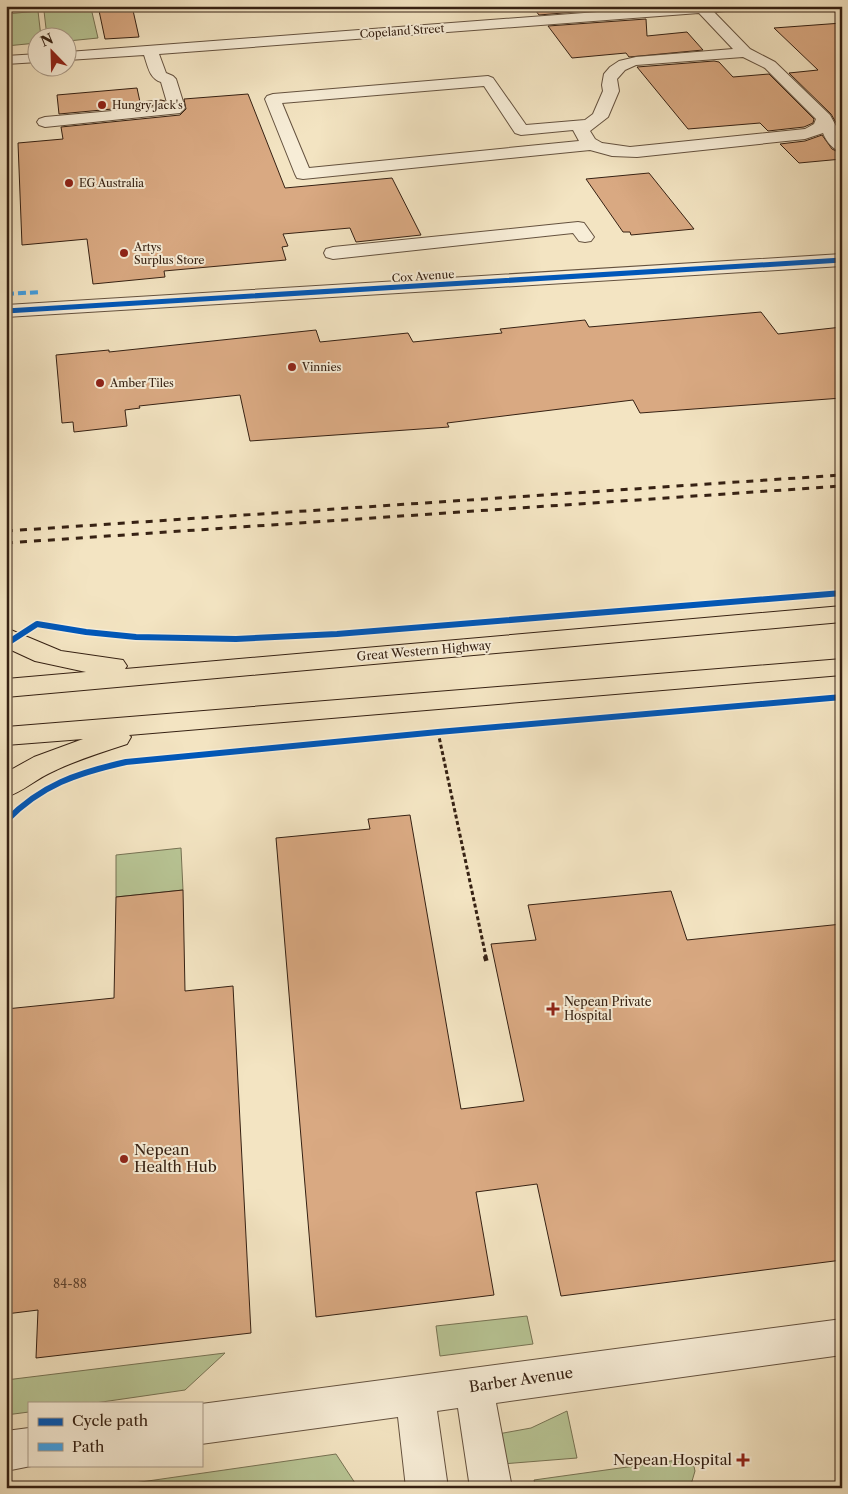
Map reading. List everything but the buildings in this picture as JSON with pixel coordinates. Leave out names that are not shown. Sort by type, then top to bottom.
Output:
[{"type":"highway","name":"Great Western Highway","points":[[6,688],[842,614]]},
{"type":"highway","points":[[6,636],[34,652],[65,661],[104,666],[233,668]]},
{"type":"highway","points":[[6,736],[147,726],[842,667]]},
{"type":"highway","points":[[6,787],[20,776],[56,760],[147,726]]},
{"type":"street","name":"Copeland Street","points":[[78,55],[736,6]]},
{"type":"street","points":[[703,9],[745,52],[770,65],[824,118],[833,138],[842,147]]},
{"type":"street","points":[[45,122],[174,110],[177,108],[168,79],[159,76],[150,50]]},
{"type":"street","points":[[745,52],[636,61],[622,64],[609,79],[608,84],[611,91],[600,117],[581,130],[581,132],[588,143],[613,151],[630,152],[805,134],[822,126],[824,118]]},
{"type":"street","points":[[6,60],[28,59]]},
{"type":"street","points":[[535,151],[488,81],[273,99],[303,174],[535,151],[593,145]]},
{"type":"street","points":[[521,130],[589,124]]},
{"type":"street","points":[[333,253],[469,244],[578,228],[585,237]]},
{"type":"street","name":"Cox Avenue","points":[[6,311],[842,260]]},
{"type":"street","name":"Barber Avenue","points":[[202,1424],[842,1337]]},
{"type":"street","points":[[474,1387],[491,1488]]},
{"type":"street","points":[[415,1395],[427,1488]]},
{"type":"street","points":[[6,1451],[28,1448]]},
{"type":"path","points":[[428,733],[448,731]]},
{"type":"path","points":[[438,732],[487,963]]},
{"type":"green space","points":[[91,8],[98,38],[78,40],[78,28],[46,28],[44,11]]},
{"type":"green space","points":[[38,11],[40,28],[28,28],[28,44],[6,46],[6,14]]},
{"type":"green space","points":[[181,848],[183,890],[116,897],[116,855]]},
{"type":"green space","points":[[527,1316],[533,1344],[440,1356],[436,1326]]},
{"type":"green space","points":[[225,1353],[185,1390],[102,1402],[28,1402],[28,1412],[6,1415],[6,1380]]},
{"type":"green space","points":[[567,1411],[577,1458],[502,1464],[498,1434],[531,1428]]},
{"type":"green space","points":[[336,1454],[355,1483],[319,1488],[99,1488]]},
{"type":"green space","points":[[692,1458],[695,1471],[690,1488],[536,1488],[534,1480]]},
{"type":"railway","points":[[6,531],[842,475]]},
{"type":"railway","points":[[6,543],[842,486]]},
{"type":"marked path","points":[[6,294],[41,292]]},
{"type":"cycle path","points":[[6,311],[842,260]]},
{"type":"cycle path","points":[[6,644],[37,624],[86,632],[136,637],[236,639],[337,634],[842,593]]},
{"type":"cycle path","points":[[6,821],[32,797],[60,781],[92,770],[126,762],[438,732],[842,697]]},
{"type":"place","name":"Hungry Jack's","points":[[102,105]]},
{"type":"place","name":"EG Australia","points":[[69,183]]},
{"type":"place","name":"Artys Surplus Store","points":[[124,253]]},
{"type":"place","name":"Vinnies","points":[[292,367]]},
{"type":"place","name":"Amber Tiles","points":[[100,383]]},
{"type":"place","name":"Nepean Private Hospital","points":[[553,1009]]},
{"type":"place","name":"Nepean Health Hub","points":[[124,1159]]},
{"type":"place","name":"Nepean Hospital","points":[[743,1460]]}]
